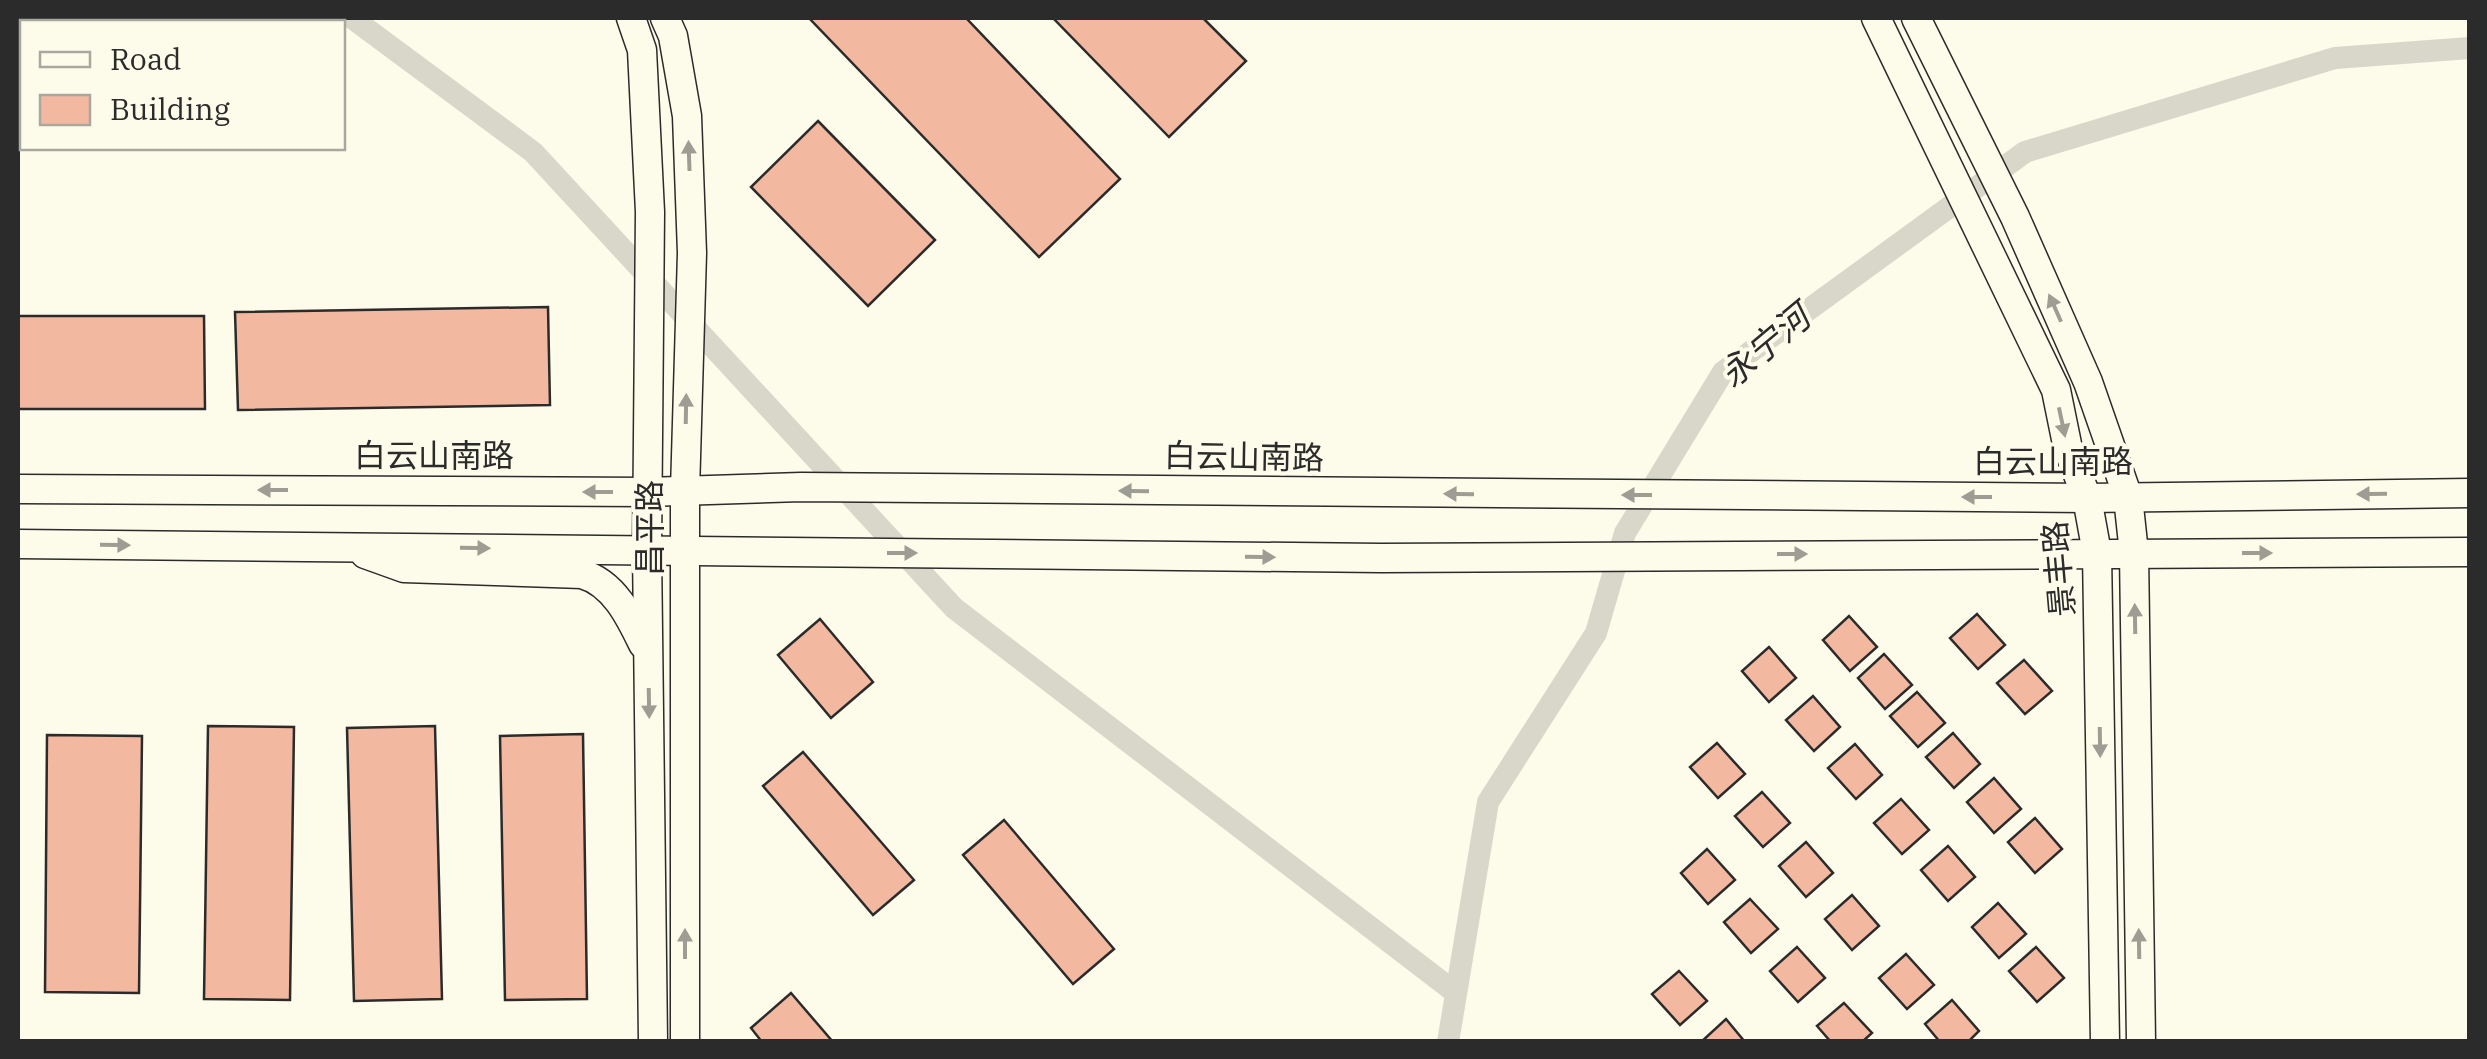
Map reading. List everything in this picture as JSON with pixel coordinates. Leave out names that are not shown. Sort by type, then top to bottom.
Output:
[{"type":"main road","name":"昌平路","points":[[631,18],[642,50],[650,212],[647,550],[653,1042]]},
{"type":"main road","name":"昌平路","points":[[666,18],[673,36],[687,116],[692,253],[685,491],[685,1042]]},
{"type":"main road","name":"景丰路","points":[[1876,18],[2056,390],[2068,449],[2087,498],[2098,553],[2104,1042]]},
{"type":"main road","points":[[1916,18],[2015,217],[2088,382],[2128,497],[2134,553],[2141,1042]]},
{"type":"main road","name":"白云山南路","points":[[18,489],[647,492],[801,487],[2087,498],[2470,493]]},
{"type":"main road","points":[[18,544],[1381,558],[2470,552]]},
{"type":"main road","points":[[345,547],[404,568],[582,574],[596,578],[625,607],[648,653]]},
{"type":"building","points":[[809,18],[966,18],[1120,179],[1039,257]]},
{"type":"building","points":[[1053,18],[1203,18],[1246,61],[1169,137]]},
{"type":"building","points":[[818,121],[935,240],[868,306],[751,187]]},
{"type":"building","points":[[548,307],[550,405],[238,410],[235,312]]},
{"type":"building","points":[[18,316],[204,316],[205,409],[18,409]]},
{"type":"building","points":[[1977,614],[2005,645],[1978,669],[1950,638]]},
{"type":"building","points":[[1849,616],[1877,647],[1850,671],[1823,640]]},
{"type":"building","points":[[820,619],[873,682],[831,718],[778,655]]},
{"type":"building","points":[[1769,647],[1796,678],[1769,702],[1742,671]]},
{"type":"building","points":[[1884,654],[1912,685],[1885,709],[1858,678]]},
{"type":"building","points":[[2024,660],[2052,691],[2025,714],[1997,683]]},
{"type":"building","points":[[1917,692],[1945,723],[1918,747],[1890,716]]},
{"type":"building","points":[[1813,696],[1840,727],[1814,751],[1786,720]]},
{"type":"building","points":[[208,726],[294,727],[290,1000],[204,999]]},
{"type":"building","points":[[435,726],[442,999],[354,1001],[347,728]]},
{"type":"building","points":[[1953,733],[1980,764],[1954,788],[1926,757]]},
{"type":"building","points":[[583,734],[587,999],[505,1000],[500,736]]},
{"type":"building","points":[[47,735],[142,736],[139,993],[45,992]]},
{"type":"building","points":[[1717,743],[1745,774],[1718,798],[1690,767]]},
{"type":"building","points":[[1855,744],[1882,775],[1856,799],[1828,768]]},
{"type":"building","points":[[803,752],[914,880],[873,915],[763,786]]},
{"type":"building","points":[[1994,778],[2021,809],[1994,833],[1967,802]]},
{"type":"building","points":[[1762,792],[1790,823],[1763,847],[1735,816]]},
{"type":"building","points":[[1901,799],[1929,830],[1902,854],[1874,823]]},
{"type":"building","points":[[2035,818],[2062,849],[2035,873],[2008,842]]},
{"type":"building","points":[[1004,820],[1114,949],[1073,984],[963,855]]},
{"type":"building","points":[[1806,842],[1833,873],[1806,897],[1779,866]]},
{"type":"building","points":[[1948,846],[1975,877],[1948,901],[1921,870]]},
{"type":"building","points":[[1707,849],[1735,880],[1708,904],[1681,873]]},
{"type":"building","points":[[1852,895],[1879,926],[1852,950],[1825,919]]},
{"type":"building","points":[[1750,899],[1778,929],[1751,953],[1724,922]]},
{"type":"building","points":[[1998,903],[2026,934],[1999,958],[1972,927]]},
{"type":"building","points":[[1797,947],[1825,978],[1798,1002],[1770,971]]},
{"type":"building","points":[[2036,947],[2064,978],[2037,1002],[2009,971]]},
{"type":"building","points":[[1906,954],[1934,985],[1907,1009],[1879,978]]},
{"type":"building","points":[[1679,971],[1707,1001],[1680,1025],[1652,994]]},
{"type":"building","points":[[791,993],[833,1042],[762,1042],[751,1028]]},
{"type":"building","points":[[1952,1000],[1979,1031],[1968,1042],[1940,1042],[1925,1024]]},
{"type":"building","points":[[1844,1003],[1872,1033],[1862,1042],[1831,1042],[1817,1026]]},
{"type":"building","points":[[1726,1019],[1745,1042],[1701,1042]]},
{"type":"waterway","points":[[352,18],[533,152],[954,608],[1456,993]]},
{"type":"waterway","name":"永宁河","points":[[1448,1042],[1488,802],[1596,633],[1625,533],[1723,372],[2025,152],[2335,58],[2470,48]]}]
